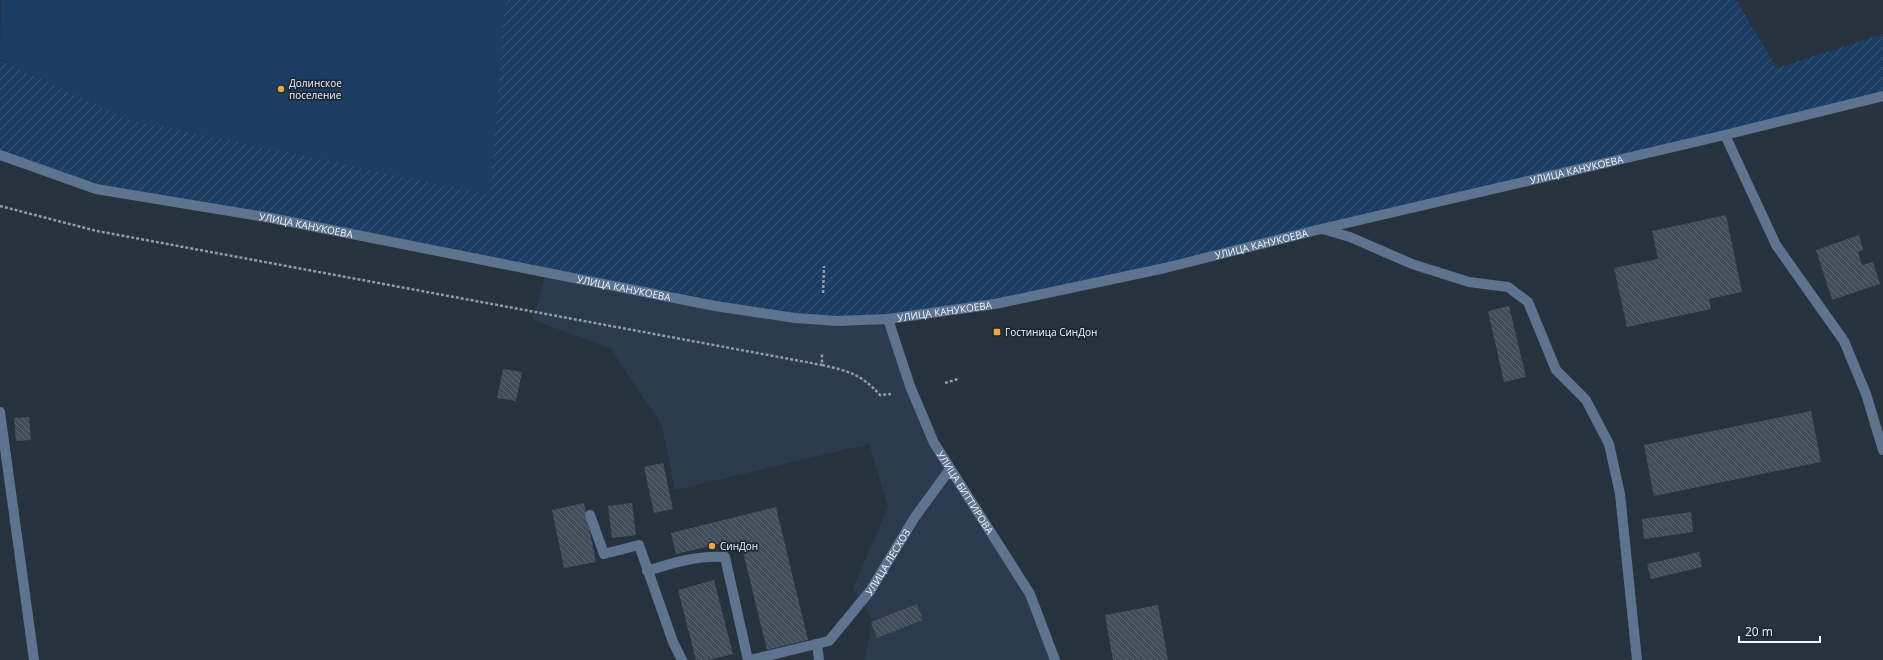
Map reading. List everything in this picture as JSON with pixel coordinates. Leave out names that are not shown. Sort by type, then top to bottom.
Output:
[{"type":"street","name":"УЛИЦА КАНУКОЕВА","points":[[0,155],[96,189],[271,218],[715,306],[795,318],[837,321],[888,319],[995,304],[1165,268],[1320,229],[1725,135],[1883,96]]},
{"type":"street","points":[[1725,135],[1776,245],[1844,341],[1866,394],[1883,450]]},
{"type":"street","points":[[1320,229],[1350,237],[1412,264],[1469,282],[1508,288],[1528,302],[1556,370],[1586,400],[1609,444],[1620,494],[1638,660]]},
{"type":"street","name":"УЛИЦА БИТТИРОВА","points":[[888,319],[910,386],[934,443],[1030,594],[1055,660]]},
{"type":"street","points":[[0,412],[34,660]]},
{"type":"street","name":"УЛИЦА ЛЕСХОЗ","points":[[749,660],[829,641],[870,591],[915,517],[950,470]]},
{"type":"street","points":[[590,515],[604,554],[639,545],[647,572],[673,642],[682,660]]},
{"type":"street","points":[[647,572],[667,565],[708,556],[725,557],[749,660]]},
{"type":"street","points":[[817,644],[819,660]]},
{"type":"path","points":[[0,206],[97,231],[822,364],[844,370],[868,381],[880,395],[891,394]]},
{"type":"path","points":[[823,293],[824,266]]},
{"type":"path","points":[[822,354],[822,364]]},
{"type":"path","points":[[945,383],[958,379]]},
{"type":"shaded area","name":"Долинское поселение","points":[[1,0],[508,0],[504,11],[490,195],[127,120],[0,59]]},
{"type":"shaded area","points":[[508,0],[1736,0],[1777,68],[1883,34],[1883,96],[1165,268],[888,319],[795,318],[96,189],[0,155],[0,60],[127,119],[490,195],[504,11]]},
{"type":"shaded area","points":[[546,273],[888,319],[920,412],[1030,594],[1055,660],[864,660],[873,621],[853,589],[888,507],[869,444],[675,490],[662,425],[610,348],[533,320]]},
{"type":"building","points":[[1726,215],[1742,292],[1709,299],[1711,309],[1627,327],[1614,268],[1658,259],[1652,231]]},
{"type":"building","points":[[1859,235],[1863,250],[1858,252],[1862,265],[1873,262],[1880,284],[1832,300],[1816,250]]},
{"type":"building","points":[[1509,306],[1526,377],[1504,382],[1488,311]]},
{"type":"building","points":[[503,369],[522,372],[516,401],[497,398]]},
{"type":"building","points":[[1811,411],[1821,462],[1654,496],[1644,445]]},
{"type":"building","points":[[29,417],[31,440],[16,441],[14,418]]},
{"type":"building","points":[[663,463],[673,509],[654,513],[644,467]]},
{"type":"building","points":[[584,503],[596,562],[564,568],[552,510]]},
{"type":"building","points":[[632,503],[636,535],[612,538],[608,506]]},
{"type":"building","points":[[776,507],[808,640],[767,650],[742,548],[725,552],[723,543],[676,554],[671,533]]},
{"type":"building","points":[[1691,512],[1693,532],[1644,539],[1642,519]]},
{"type":"building","points":[[1699,552],[1702,567],[1651,579],[1647,564]]},
{"type":"building","points":[[714,580],[733,654],[709,660],[696,660],[678,590]]},
{"type":"building","points":[[917,604],[923,620],[877,638],[871,622]]},
{"type":"building","points":[[1158,605],[1168,660],[1113,660],[1105,615]]},
{"type":"place","name":"Долинское поселение","points":[[281,89]]},
{"type":"place","name":"Гостиница СинДон","points":[[997,332]]},
{"type":"place","name":"СинДон","points":[[712,546]]}]
